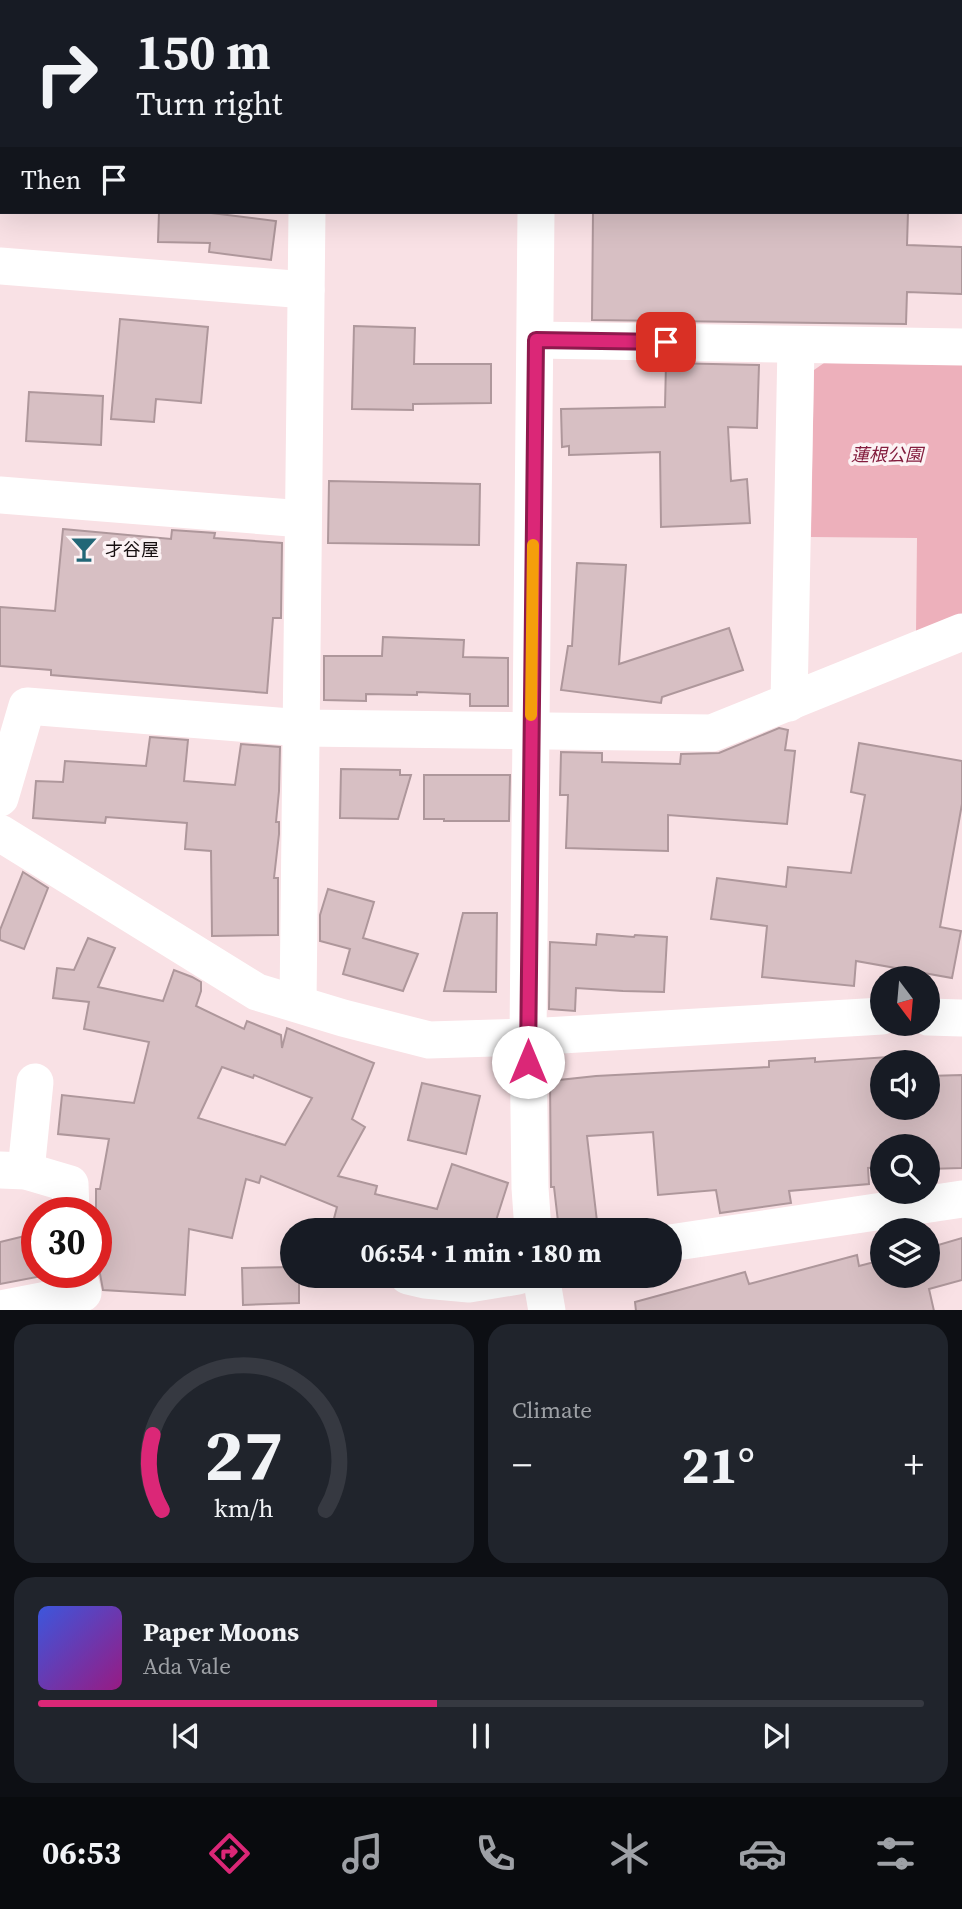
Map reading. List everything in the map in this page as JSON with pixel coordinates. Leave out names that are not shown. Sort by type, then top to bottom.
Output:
[{"type":"street","points":[[299,1004],[307,214]]},
{"type":"street","points":[[532,1218],[528,1037],[537,214]]},
{"type":"street","points":[[0,266],[306,290]]},
{"type":"street","points":[[536,340],[962,346]]},
{"type":"street","points":[[789,703],[796,345]]},
{"type":"street","points":[[0,495],[303,519]]},
{"type":"street","points":[[0,798],[27,706],[302,728],[712,733],[962,632]]},
{"type":"street","points":[[0,833],[257,992],[429,1040],[528,1037],[870,1017]]},
{"type":"street","points":[[940,1017],[962,1018]]},
{"type":"street","points":[[35,1082],[13,1171],[70,1184],[70,1197]]},
{"type":"street","points":[[682,1241],[962,1199]]},
{"type":"street","points":[[0,1309],[83,1293],[82,1288]]},
{"type":"street","points":[[543,1288],[547,1310]]},
{"type":"green space","name":"蓮根公園","points":[[824,363],[962,365],[962,615],[916,633],[917,538],[811,537],[814,370]]},
{"type":"building","points":[[159,214],[219,214],[276,221],[271,260],[209,252],[210,243],[158,242]]},
{"type":"building","points":[[593,214],[908,214],[907,245],[962,247],[962,294],[907,292],[906,324],[592,320]]},
{"type":"building","points":[[120,319],[208,327],[201,403],[156,399],[154,422],[111,419]]},
{"type":"building","points":[[354,326],[415,328],[414,364],[491,364],[491,403],[413,404],[413,410],[352,409]]},
{"type":"building","points":[[666,363],[759,365],[757,428],[728,427],[731,481],[747,479],[750,523],[661,527],[660,452],[569,455],[569,446],[562,447],[561,409],[665,407]]},
{"type":"building","points":[[29,392],[103,396],[101,445],[26,441]]},
{"type":"building","points":[[329,481],[480,484],[479,545],[328,543]]},
{"type":"building","points":[[63,529],[171,539],[172,530],[215,533],[214,538],[282,543],[281,618],[273,618],[267,693],[51,675],[51,670],[0,666],[0,607],[55,611]]},
{"type":"building","points":[[577,563],[626,565],[619,664],[729,628],[743,670],[662,697],[661,703],[561,690],[568,646],[572,646]]},
{"type":"building","points":[[383,637],[464,640],[463,657],[508,658],[508,706],[470,706],[470,694],[417,692],[417,695],[366,694],[366,701],[324,700],[324,656],[382,656]]},
{"type":"building","points":[[779,728],[788,730],[785,750],[795,751],[787,824],[668,815],[668,851],[566,848],[568,795],[560,795],[561,752],[602,753],[602,762],[680,764],[681,754],[719,753]]},
{"type":"building","points":[[150,737],[188,740],[184,781],[235,785],[241,744],[280,747],[276,822],[279,822],[279,834],[274,878],[278,878],[278,935],[212,936],[211,851],[185,849],[187,823],[106,817],[105,823],[33,818],[36,781],[63,782],[65,761],[146,766]]},
{"type":"building","points":[[859,743],[962,761],[962,804],[940,927],[961,931],[952,978],[940,976],[940,966],[884,966],[856,961],[854,986],[762,977],[767,926],[711,919],[717,878],[786,887],[788,867],[851,873],[865,795],[851,792]]},
{"type":"building","points":[[341,769],[400,770],[400,775],[411,775],[398,819],[340,818]]},
{"type":"building","points":[[424,775],[510,775],[509,821],[424,819]]},
{"type":"building","points":[[23,872],[48,888],[24,949],[0,940],[0,930]]},
{"type":"building","points":[[328,889],[374,902],[363,938],[418,954],[403,991],[343,974],[350,949],[320,941],[320,915]]},
{"type":"building","points":[[463,913],[497,913],[496,992],[444,991]]},
{"type":"building","points":[[597,934],[667,937],[664,992],[576,988],[575,1011],[549,1009],[550,942],[596,945]]},
{"type":"building","points":[[88,938],[115,948],[98,987],[163,1001],[174,970],[201,982],[196,1006],[244,1029],[247,1021],[281,1035],[282,1048],[287,1028],[374,1063],[352,1119],[365,1127],[338,1176],[377,1186],[375,1194],[437,1209],[452,1164],[508,1183],[497,1218],[334,1218],[337,1207],[261,1176],[259,1183],[246,1179],[232,1238],[189,1229],[185,1295],[103,1290],[112,1288],[112,1197],[96,1197],[96,1189],[100,1189],[109,1139],[58,1134],[62,1095],[134,1103],[149,1042],[84,1029],[89,1002],[53,998],[57,968],[74,970]],"holes":[[[222,1067],[253,1078],[254,1075],[312,1098],[285,1145],[198,1118]]]},
{"type":"building","points":[[815,1058],[815,1062],[870,1058],[870,1120],[940,1120],[940,1076],[962,1075],[962,1168],[940,1169],[940,1134],[870,1134],[869,1184],[789,1191],[791,1203],[720,1213],[716,1190],[658,1195],[653,1132],[587,1136],[597,1218],[558,1218],[554,1187],[551,1187],[550,1081],[769,1067],[769,1061]]},
{"type":"building","points":[[422,1083],[480,1096],[466,1154],[408,1140]]},
{"type":"building","points":[[21,1237],[21,1280],[0,1284],[0,1242]]},
{"type":"building","points":[[962,1238],[962,1280],[940,1286],[940,1244]]},
{"type":"building","points":[[857,1255],[859,1266],[870,1263],[870,1288],[933,1288],[929,1289],[934,1310],[636,1310],[635,1302],[745,1272],[749,1284]]},
{"type":"building","points":[[280,1267],[280,1288],[299,1288],[299,1303],[243,1305],[242,1268]]},
{"type":"slow traffic","points":[[531,715],[533,545]]},
{"type":"place","name":"才谷屋","points":[[84,549]]},
{"type":"route","points":[[528,1062],[536,340],[666,342]]}]
